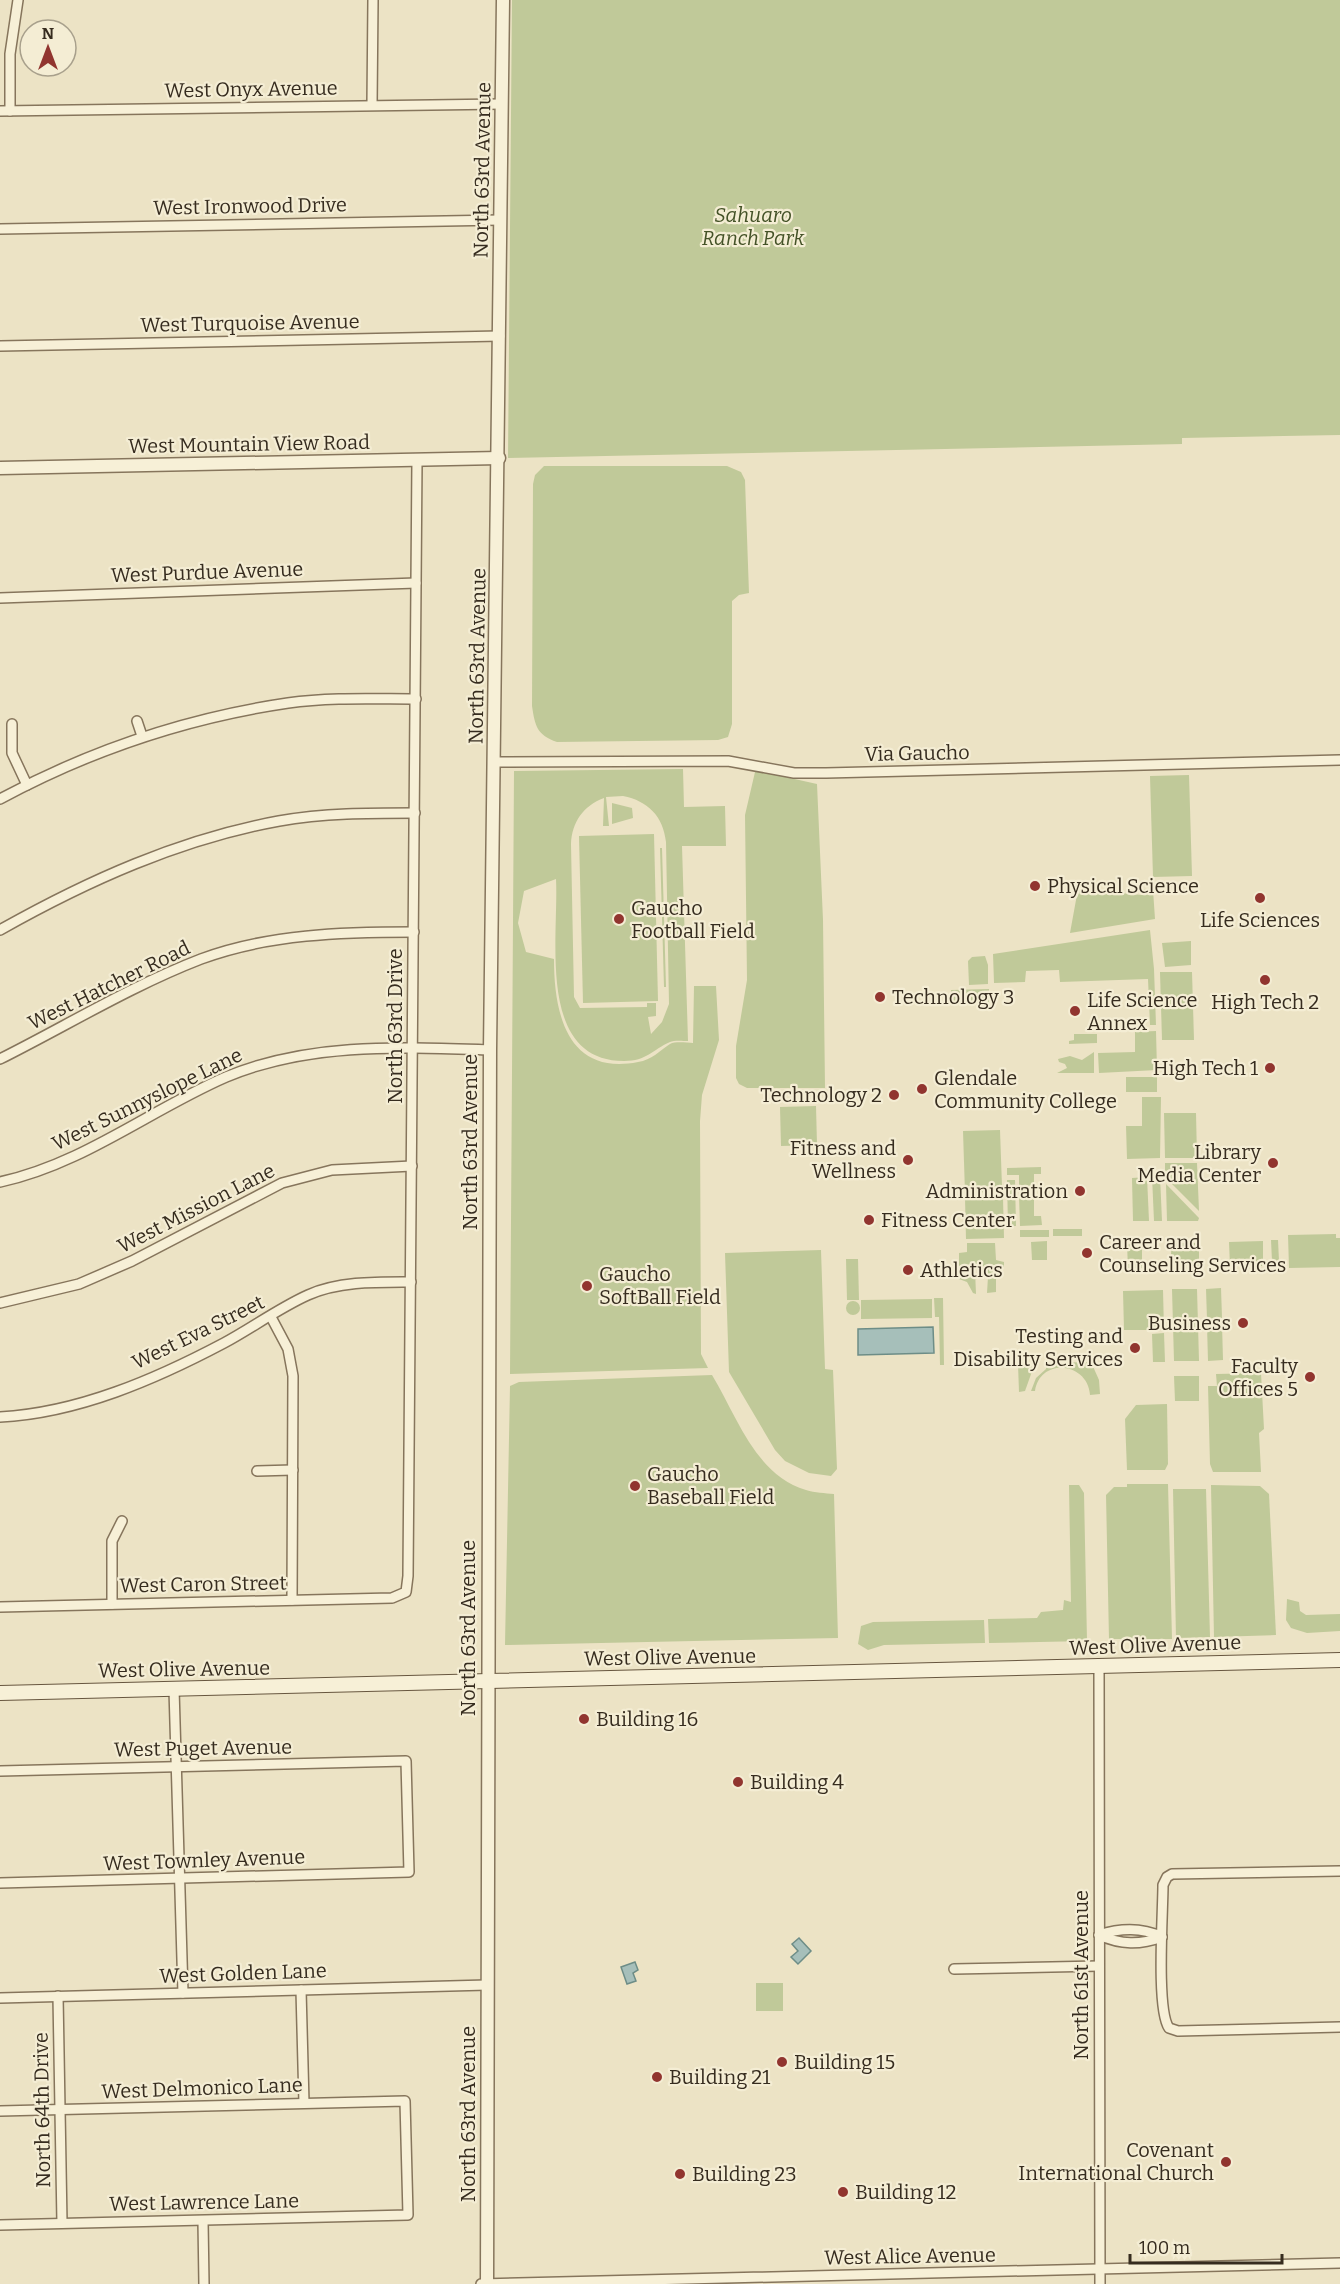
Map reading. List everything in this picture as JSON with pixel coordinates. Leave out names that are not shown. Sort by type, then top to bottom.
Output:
[{"type":"main road","name":"West Olive Avenue","points":[[0,1693],[1340,1660]]},
{"type":"street","points":[[10,111],[10,54],[18,0]]},
{"type":"street","points":[[372,105],[373,0]]},
{"type":"street","name":"North 63rd Avenue","points":[[487,2284],[490,1050],[496,762],[503,0]]},
{"type":"street","name":"West Onyx Avenue","points":[[0,111],[502,104]]},
{"type":"street","name":"West Ironwood Drive","points":[[0,229],[500,220]]},
{"type":"street","name":"West Turquoise Avenue","points":[[0,346],[500,336]]},
{"type":"street","name":"West Mountain View Road","points":[[0,468],[499,458]]},
{"type":"street","name":"North 63rd Drive","points":[[406,1592],[411,1282],[417,460]]},
{"type":"street","name":"West Purdue Avenue","points":[[0,598],[416,583]]},
{"type":"street","points":[[0,799],[73,762],[142,736],[208,718],[290,703],[416,699]]},
{"type":"street","points":[[137,722],[142,736]]},
{"type":"street","points":[[12,724],[12,753],[27,785]]},
{"type":"street","name":"Via Gaucho","points":[[496,762],[728,761],[794,773],[826,773],[1340,760]]},
{"type":"street","points":[[0,930],[112,873],[198,840],[279,821],[337,814],[415,813]]},
{"type":"street","name":"West Hatcher Road","points":[[0,1059],[144,984],[203,958],[271,940],[365,932],[414,932]]},
{"type":"street","name":"West Sunnyslope Lane","points":[[0,1182],[78,1154],[209,1085],[250,1068],[304,1054],[343,1050],[412,1048],[490,1050]]},
{"type":"street","name":"West Mission Lane","points":[[0,1303],[79,1284],[132,1261],[282,1183],[332,1170],[412,1166]]},
{"type":"street","name":"West Eva Street","points":[[0,1417],[42,1412],[117,1391],[177,1367],[308,1295],[336,1287],[411,1282]]},
{"type":"street","points":[[271,1317],[288,1349],[293,1376],[292,1600]]},
{"type":"street","points":[[256,1471],[293,1470]]},
{"type":"street","points":[[112,1604],[112,1541],[122,1521]]},
{"type":"street","name":"West Caron Street","points":[[0,1607],[392,1598],[406,1592]]},
{"type":"street","name":"North 61st Avenue","points":[[1099,1666],[1100,2284]]},
{"type":"street","points":[[174,1689],[183,1993]]},
{"type":"street","name":"West Puget Avenue","points":[[0,1771],[406,1761],[409,1872]]},
{"type":"street","points":[[1340,1871],[1172,1874],[1167,1877],[1163,1885],[1162,1937],[1163,2014],[1164,2021],[1169,2028],[1178,2031],[1340,2027]]},
{"type":"street","name":"West Townley Avenue","points":[[0,1883],[409,1872]]},
{"type":"street","points":[[1099,1935],[1115,1930],[1147,1930],[1162,1937]]},
{"type":"street","points":[[954,1969],[1099,1966]]},
{"type":"street","name":"West Golden Lane","points":[[0,1998],[487,1985]]},
{"type":"street","points":[[301,1990],[304,2103]]},
{"type":"street","name":"North 64th Drive","points":[[58,1996],[62,2223]]},
{"type":"street","name":"West Delmonico Lane","points":[[0,2110],[405,2101],[408,2216]]},
{"type":"street","name":"West Lawrence Lane","points":[[0,2225],[408,2216]]},
{"type":"street","points":[[203,2221],[204,2284]]},
{"type":"street","name":"West Alice Avenue","points":[[481,2284],[1340,2263]]},
{"type":"green space","name":"Sahuaro Ranch Park","points":[[512,0],[1340,0],[1340,435],[1182,438],[1182,444],[508,458]]},
{"type":"green space","points":[[544,466],[727,466],[741,472],[745,480],[749,593],[739,595],[732,601],[732,724],[728,737],[718,740],[557,742],[545,736],[538,729],[532,706],[533,484],[535,475]]},
{"type":"green space","points":[[683,769],[684,807],[725,806],[726,846],[682,846],[688,1041],[672,1041],[632,1061],[596,1056],[577,1041],[565,1019],[558,992],[556,879],[524,891],[518,923],[526,952],[554,959],[557,1000],[562,1019],[569,1036],[580,1050],[595,1059],[614,1064],[638,1062],[651,1057],[672,1043],[693,1043],[694,986],[716,986],[719,1040],[702,1095],[700,1121],[701,1354],[708,1368],[510,1374],[514,771]],"holes":[[[606,797],[632,798],[647,806],[658,817],[666,842],[669,1004],[662,1022],[651,1034],[648,1017],[656,1016],[656,1003],[647,1003],[647,1007],[580,1008],[574,997],[571,844],[576,822],[590,805],[604,798],[603,826],[609,826]]]},
{"type":"green space","points":[[755,772],[817,784],[823,920],[825,1088],[747,1088],[739,1084],[736,1078],[736,1046],[747,980],[745,815]]},
{"type":"green space","points":[[1189,775],[1192,876],[1153,877],[1150,776]]},
{"type":"green space","points":[[612,803],[632,808],[633,818],[612,824]]},
{"type":"green space","name":"Gaucho Football Field","points":[[654,834],[658,1001],[583,1003],[579,836]]},
{"type":"green space","points":[[660,848],[662,848],[666,987],[664,987]]},
{"type":"green space","points":[[1078,889],[1142,895],[1143,889],[1153,890],[1155,919],[1070,933]]},
{"type":"green space","points":[[1150,930],[1156,1025],[1150,1025],[1148,979],[1060,982],[1059,970],[1026,971],[1025,982],[994,983],[993,954]]},
{"type":"green space","points":[[1191,941],[1191,965],[1165,967],[1162,943]]},
{"type":"green space","points":[[985,956],[988,965],[988,984],[969,985],[968,961],[972,957]]},
{"type":"green space","points":[[1160,972],[1192,972],[1194,1040],[1162,1040]]},
{"type":"green space","points":[[989,989],[989,1004],[951,1005],[951,990]]},
{"type":"green space","points":[[1156,1031],[1157,1070],[1099,1073],[1098,1053],[1135,1052],[1135,1032]]},
{"type":"green space","points":[[1074,1034],[1097,1034],[1097,1043],[1069,1044],[1069,1041],[1074,1040]]},
{"type":"green space","points":[[1094,1052],[1094,1073],[1057,1073],[1067,1068],[1058,1059],[1070,1056],[1082,1060]]},
{"type":"green space","points":[[1126,1077],[1157,1077],[1157,1092],[1126,1092]]},
{"type":"green space","points":[[1142,1097],[1161,1097],[1160,1158],[1127,1159],[1126,1126],[1142,1126]]},
{"type":"green space","points":[[816,1106],[817,1145],[781,1146],[780,1107]]},
{"type":"green space","points":[[1164,1113],[1196,1113],[1197,1158],[1165,1158]]},
{"type":"green space","points":[[1000,1130],[1002,1187],[999,1192],[965,1193],[963,1131]]},
{"type":"green space","points":[[1165,1163],[1197,1163],[1199,1211],[1165,1177]]},
{"type":"green space","points":[[1041,1167],[1041,1174],[1034,1174],[1034,1186],[1029,1186],[1029,1190],[1019,1190],[1019,1175],[1007,1175],[1007,1168]]},
{"type":"green space","points":[[1152,1176],[1160,1176],[1162,1221],[1154,1221]]},
{"type":"green space","points":[[1147,1177],[1149,1221],[1133,1221],[1132,1178]]},
{"type":"green space","points":[[1007,1180],[1015,1180],[1016,1226],[1008,1226]]},
{"type":"green space","points":[[1166,1184],[1199,1218],[1198,1221],[1167,1221]]},
{"type":"green space","points":[[1029,1194],[1029,1197],[1034,1197],[1034,1216],[1041,1216],[1042,1225],[1020,1226],[1019,1195]]},
{"type":"green space","points":[[965,1198],[1003,1198],[1004,1238],[966,1239]]},
{"type":"green space","points":[[1053,1229],[1082,1229],[1082,1236],[1053,1236]]},
{"type":"green space","points":[[1020,1230],[1049,1230],[1049,1237],[1020,1237]]},
{"type":"green space","points":[[1336,1234],[1336,1238],[1340,1238],[1340,1267],[1289,1268],[1288,1235]]},
{"type":"green space","points":[[1271,1240],[1278,1240],[1279,1261],[1272,1261]]},
{"type":"green space","points":[[1047,1241],[1047,1260],[1032,1260],[1031,1242]]},
{"type":"green space","points":[[1263,1241],[1263,1266],[1230,1266],[1229,1242]]},
{"type":"green space","points":[[967,1243],[995,1243],[996,1260],[1004,1262],[1004,1267],[996,1269],[996,1292],[987,1293],[988,1277],[978,1268],[975,1270],[976,1294],[967,1282],[959,1279],[959,1253],[967,1252]]},
{"type":"green space","points":[[1172,1243],[1199,1243],[1199,1267],[1176,1263],[1171,1254]]},
{"type":"green space","points":[[1127,1244],[1142,1244],[1142,1268],[1128,1268]]},
{"type":"green space","points":[[821,1250],[825,1369],[833,1370],[837,1469],[831,1476],[809,1473],[785,1461],[775,1450],[729,1372],[725,1253]]},
{"type":"green space","points":[[846,1259],[858,1259],[859,1300],[847,1300]]},
{"type":"green space","points":[[1221,1288],[1222,1318],[1207,1319],[1206,1289]]},
{"type":"green space","points":[[1172,1289],[1197,1289],[1199,1361],[1174,1361]]},
{"type":"green space","points":[[1163,1290],[1164,1330],[1124,1330],[1123,1291]]},
{"type":"green space","points":[[934,1298],[943,1298],[944,1365],[940,1365],[939,1317],[935,1317]]},
{"type":"green space","points":[[932,1299],[932,1318],[861,1319],[861,1300]]},
{"type":"green space","points":[[853,1301],[858,1303],[860,1308],[858,1313],[853,1315],[848,1313],[846,1308],[848,1303]]},
{"type":"green space","points":[[1222,1324],[1223,1360],[1208,1361],[1207,1325]]},
{"type":"green space","points":[[1164,1333],[1165,1362],[1153,1362],[1152,1334]]},
{"type":"green space","points":[[1091,1362],[1099,1380],[1100,1394],[1090,1395],[1087,1384],[1081,1376],[1073,1370],[1064,1368],[1045,1373],[1039,1380],[1035,1391],[1031,1391],[1036,1378],[1046,1369],[1046,1363]]},
{"type":"green space","points":[[1035,1363],[1025,1391],[1019,1392],[1018,1364]]},
{"type":"green space","points":[[1261,1373],[1264,1429],[1259,1433],[1261,1472],[1213,1472],[1210,1464],[1208,1386],[1217,1386],[1216,1374]]},
{"type":"green space","points":[[712,1375],[749,1442],[773,1471],[788,1482],[806,1490],[834,1494],[838,1638],[505,1645],[510,1386],[519,1382]]},
{"type":"green space","points":[[1174,1376],[1199,1376],[1199,1401],[1175,1401]]},
{"type":"green space","points":[[1167,1404],[1168,1464],[1165,1470],[1127,1470],[1125,1419],[1136,1405]]},
{"type":"green space","points":[[1127,1484],[1168,1484],[1172,1639],[1109,1639],[1106,1495],[1114,1487],[1127,1487]]},
{"type":"green space","points":[[1069,1485],[1079,1485],[1084,1493],[1087,1641],[989,1643],[988,1619],[1037,1618],[1041,1612],[1063,1610],[1064,1600],[1071,1602]]},
{"type":"green space","points":[[1211,1485],[1260,1486],[1269,1494],[1276,1635],[1214,1637]]},
{"type":"green space","points":[[1173,1489],[1206,1489],[1210,1637],[1176,1638]]},
{"type":"green space","points":[[1287,1599],[1299,1602],[1300,1611],[1306,1615],[1340,1614],[1340,1631],[1307,1633],[1291,1628],[1286,1620]]},
{"type":"green space","points":[[984,1620],[985,1643],[884,1645],[868,1650],[858,1644],[861,1626],[873,1622]]},
{"type":"green space","points":[[756,1983],[783,1983],[783,2011],[756,2011]]},
{"type":"water","points":[[933,1327],[934,1353],[858,1355],[858,1329]]},
{"type":"water","points":[[799,1938],[811,1951],[798,1964],[791,1957],[798,1951],[792,1944]]},
{"type":"water","points":[[635,1962],[638,1970],[633,1973],[636,1981],[627,1984],[621,1967]]},
{"type":"place","name":"Physical Science","points":[[1035,886]]},
{"type":"place","name":"Life Sciences","points":[[1260,898]]},
{"type":"place","name":"Gaucho Football Field","points":[[619,919]]},
{"type":"place","name":"High Tech 2","points":[[1265,980]]},
{"type":"place","name":"Technology 3","points":[[880,997]]},
{"type":"place","name":"Life Science Annex","points":[[1075,1011]]},
{"type":"place","name":"High Tech 1","points":[[1270,1068]]},
{"type":"place","name":"Glendale Community College","points":[[922,1089]]},
{"type":"place","name":"Technology 2","points":[[894,1095]]},
{"type":"place","name":"Fitness and Wellness","points":[[908,1160]]},
{"type":"place","name":"Library Media Center","points":[[1273,1163]]},
{"type":"place","name":"Administration","points":[[1080,1191]]},
{"type":"place","name":"Fitness Center","points":[[869,1220]]},
{"type":"place","name":"Career and Counseling Services","points":[[1087,1253]]},
{"type":"place","name":"Athletics","points":[[908,1270]]},
{"type":"place","name":"Gaucho SoftBall Field","points":[[587,1286]]},
{"type":"place","name":"Business","points":[[1243,1323]]},
{"type":"place","name":"Testing and Disability Services","points":[[1135,1348]]},
{"type":"place","name":"Faculty Offices 5","points":[[1310,1377]]},
{"type":"place","name":"Gaucho Baseball Field","points":[[635,1486]]},
{"type":"place","name":"Building 16","points":[[584,1719]]},
{"type":"place","name":"Building 4","points":[[738,1782]]},
{"type":"place","name":"Building 15","points":[[782,2062]]},
{"type":"place","name":"Building 21","points":[[657,2077]]},
{"type":"place","name":"Covenant International Church","points":[[1226,2162]]},
{"type":"place","name":"Building 23","points":[[680,2174]]},
{"type":"place","name":"Building 12","points":[[843,2192]]}]
